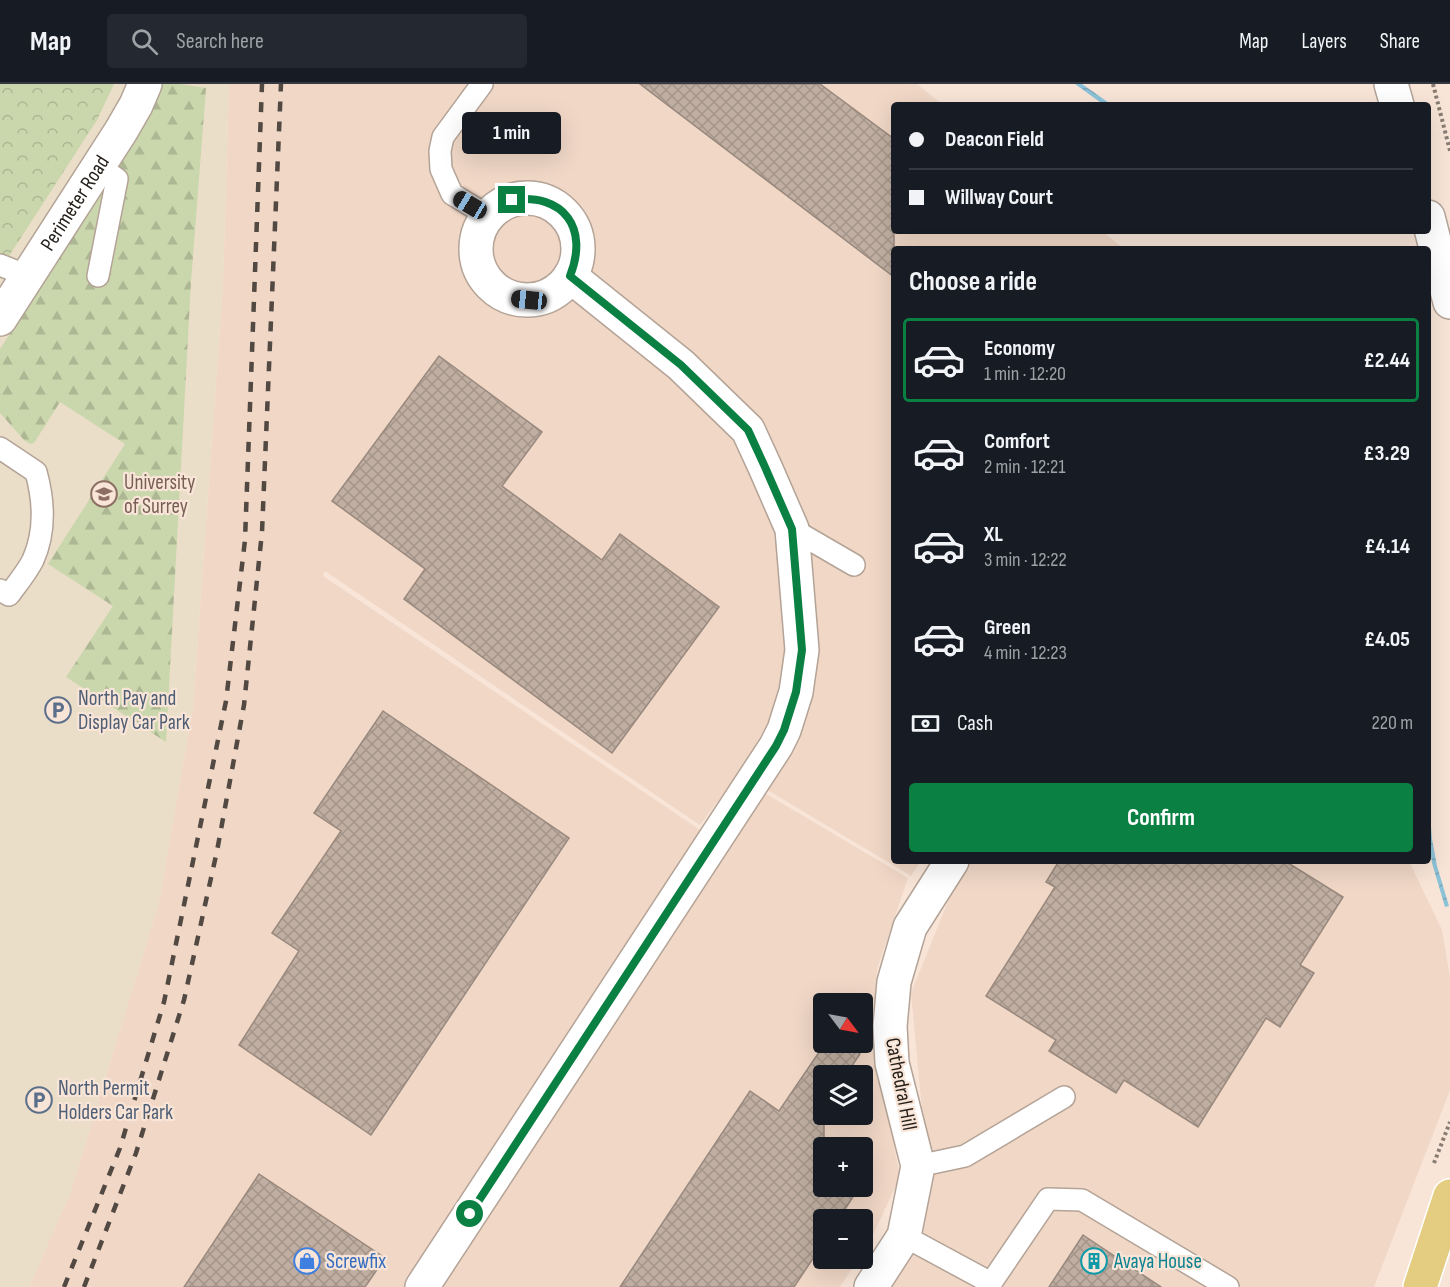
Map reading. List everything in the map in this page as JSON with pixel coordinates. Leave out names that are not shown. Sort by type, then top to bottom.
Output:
[{"type":"highway","points":[[1420,1287],[1450,1196]]},
{"type":"street","name":"Perimeter Road","points":[[0,319],[14,270],[99,166],[136,105],[145,84]]},
{"type":"street","points":[[1391,84],[1397,102]]},
{"type":"street","points":[[529,197],[547,201],[562,211],[572,225],[578,242],[577,260],[570,276],[559,289],[545,297],[529,300],[513,298],[499,292],[486,281],[478,267],[476,252],[477,235],[488,216],[496,207],[512,200],[529,197]]},
{"type":"street","points":[[1431,229],[1450,302]]},
{"type":"street","points":[[422,1287],[776,746],[784,730],[796,692],[802,650],[792,529],[748,430],[681,365],[570,276]]},
{"type":"street","points":[[1431,313],[1450,308]]},
{"type":"street","name":"Cathedral Hill","points":[[871,1287],[904,1236],[918,1166],[892,1063],[890,1026],[894,982],[910,927],[945,870]]},
{"type":"lane","points":[[482,84],[443,137],[440,151],[441,169],[452,194],[488,216]]},
{"type":"lane","points":[[98,276],[117,178],[99,166]]},
{"type":"lane","points":[[0,448],[36,472],[44,526],[33,560],[9,595],[0,590]]},
{"type":"lane","points":[[792,529],[854,565]]},
{"type":"lane","points":[[918,1166],[965,1156],[1064,1097]]},
{"type":"lane","points":[[904,1236],[991,1283],[1048,1199],[1082,1200],[1228,1287]]},
{"type":"path","points":[[1433,84],[1450,151]]},
{"type":"shaded area","name":"University of Surrey","points":[[0,84],[229,84],[223,283],[193,706],[159,902],[70,1194],[29,1287],[0,1287]]},
{"type":"shaded area","points":[[229,84],[917,84],[939,102],[891,102],[891,234],[1106,234],[1120,246],[891,246],[891,864],[919,864],[911,876],[739,773],[700,825],[325,571],[323,576],[700,830],[739,778],[908,878],[877,969],[873,1017],[873,993],[813,993],[813,1053],[873,1053],[873,1034],[900,1177],[873,1235],[873,1209],[813,1209],[813,1269],[852,1269],[840,1287],[29,1287],[70,1194],[159,902],[193,706],[223,283]]},
{"type":"shaded area","points":[[970,864],[1410,864],[1442,930],[1450,977],[1450,1090],[1374,1287],[892,1287],[924,1223],[923,1120],[911,993],[955,884]]},
{"type":"green space","points":[[0,84],[114,84],[97,120],[0,270]]},
{"type":"green space","points":[[163,84],[206,88],[191,282],[166,742],[66,677],[113,606],[48,564],[125,444],[60,402],[34,443],[30,444],[0,413],[0,349],[139,135]]},
{"type":"water","points":[[1075,84],[1082,84],[1108,102],[1100,102]]},
{"type":"water","points":[[1431,826],[1437,866],[1449,906],[1445,907],[1432,863]]},
{"type":"building","points":[[640,84],[820,84],[891,137],[891,234],[894,234],[894,246],[891,246],[891,275]]},
{"type":"building","points":[[439,356],[542,432],[502,486],[602,560],[620,534],[719,607],[612,753],[404,599],[425,569],[332,501]]},
{"type":"building","points":[[383,711],[569,838],[371,1135],[239,1045],[299,951],[272,933],[341,831],[314,813]]},
{"type":"building","points":[[1057,864],[1290,864],[1343,897],[1300,965],[1314,973],[1280,1027],[1266,1018],[1198,1127],[1124,1080],[1116,1093],[1049,1051],[1056,1040],[986,996],[1055,887],[1046,882]]},
{"type":"building","points":[[819,1053],[860,1054],[852,1065],[813,1065],[813,1125],[824,1125],[824,1137],[813,1137],[813,1197],[853,1197],[845,1209],[813,1209],[813,1258],[794,1287],[620,1287],[750,1091],[779,1111]]},
{"type":"building","points":[[259,1174],[385,1258],[365,1287],[184,1287]]},
{"type":"building","name":"Avaya House","points":[[1083,1235],[1161,1287],[1049,1287]]},
{"type":"railway","points":[[64,1287],[120,1148],[164,1002],[226,701],[245,540],[262,84]]},
{"type":"railway","points":[[84,1287],[136,1153],[184,1000],[217,851],[244,705],[262,532],[281,84]]},
{"type":"place","name":"University of Surrey","points":[[104,494]]},
{"type":"place","name":"North Pay and Display Car Park","points":[[58,710]]},
{"type":"place","name":"North Permit Holders Car Park","points":[[39,1100]]},
{"type":"place","name":"Screwfix","points":[[307,1261]]},
{"type":"place","name":"Avaya House","points":[[1094,1261]]},
{"type":"route","points":[[470,1214],[776,746],[784,730],[796,692],[802,650],[792,529],[748,430],[681,365],[570,276],[577,260],[578,242],[572,225],[562,211],[547,201],[529,197],[512,200]]}]
